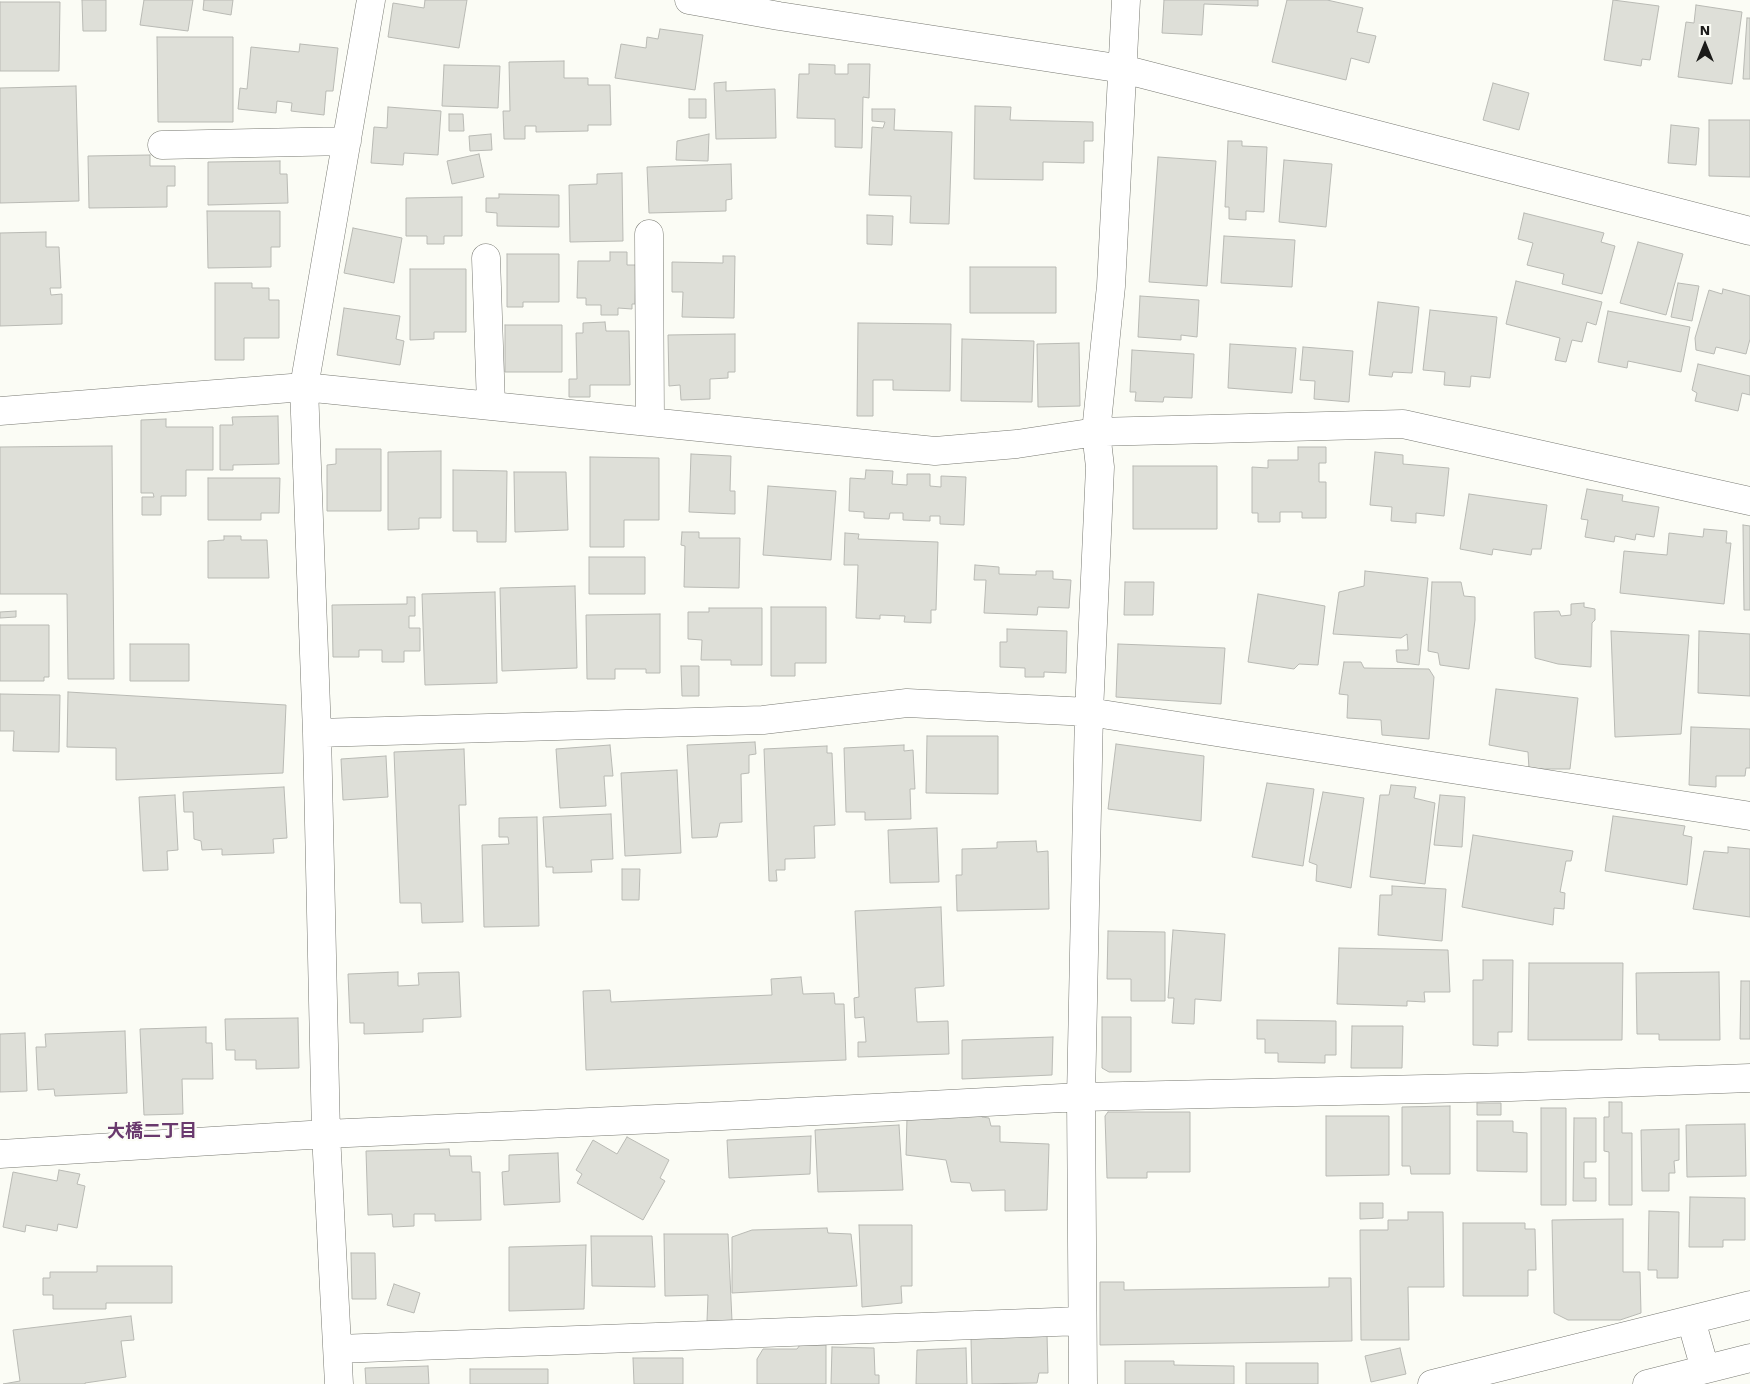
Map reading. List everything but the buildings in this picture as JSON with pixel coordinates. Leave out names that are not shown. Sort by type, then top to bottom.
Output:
[{"type":"street","points":[[339,1384],[326,1134],[318,733],[304,387],[371,0]]},
{"type":"street","points":[[689,0],[779,16],[1123,69],[1750,231]]},
{"type":"street","points":[[1083,1384],[1081,1097],[1089,712],[1100,467],[1096,432],[1111,286],[1126,0]]},
{"type":"street","points":[[162,145],[347,142]]},
{"type":"street","points":[[648,234],[650,421]]},
{"type":"street","points":[[486,258],[491,405]]},
{"type":"street","points":[[0,411],[304,387],[935,451],[1017,444],[1096,432],[1403,424],[1750,501]]},
{"type":"street","points":[[318,733],[763,720],[907,703],[1089,712],[1750,816]]},
{"type":"street","points":[[0,1154],[326,1134],[712,1117],[1081,1097],[1511,1087],[1750,1078]]},
{"type":"street","points":[[1432,1384],[1512,1374],[1691,1320],[1750,1305]]},
{"type":"street","points":[[1691,1320],[1705,1369]]},
{"type":"street","points":[[338,1349],[1082,1321]]},
{"type":"street","points":[[1647,1384],[1750,1358]]},
{"type":"district","name":"大橋二丁目","points":[[152,1132]]}]
